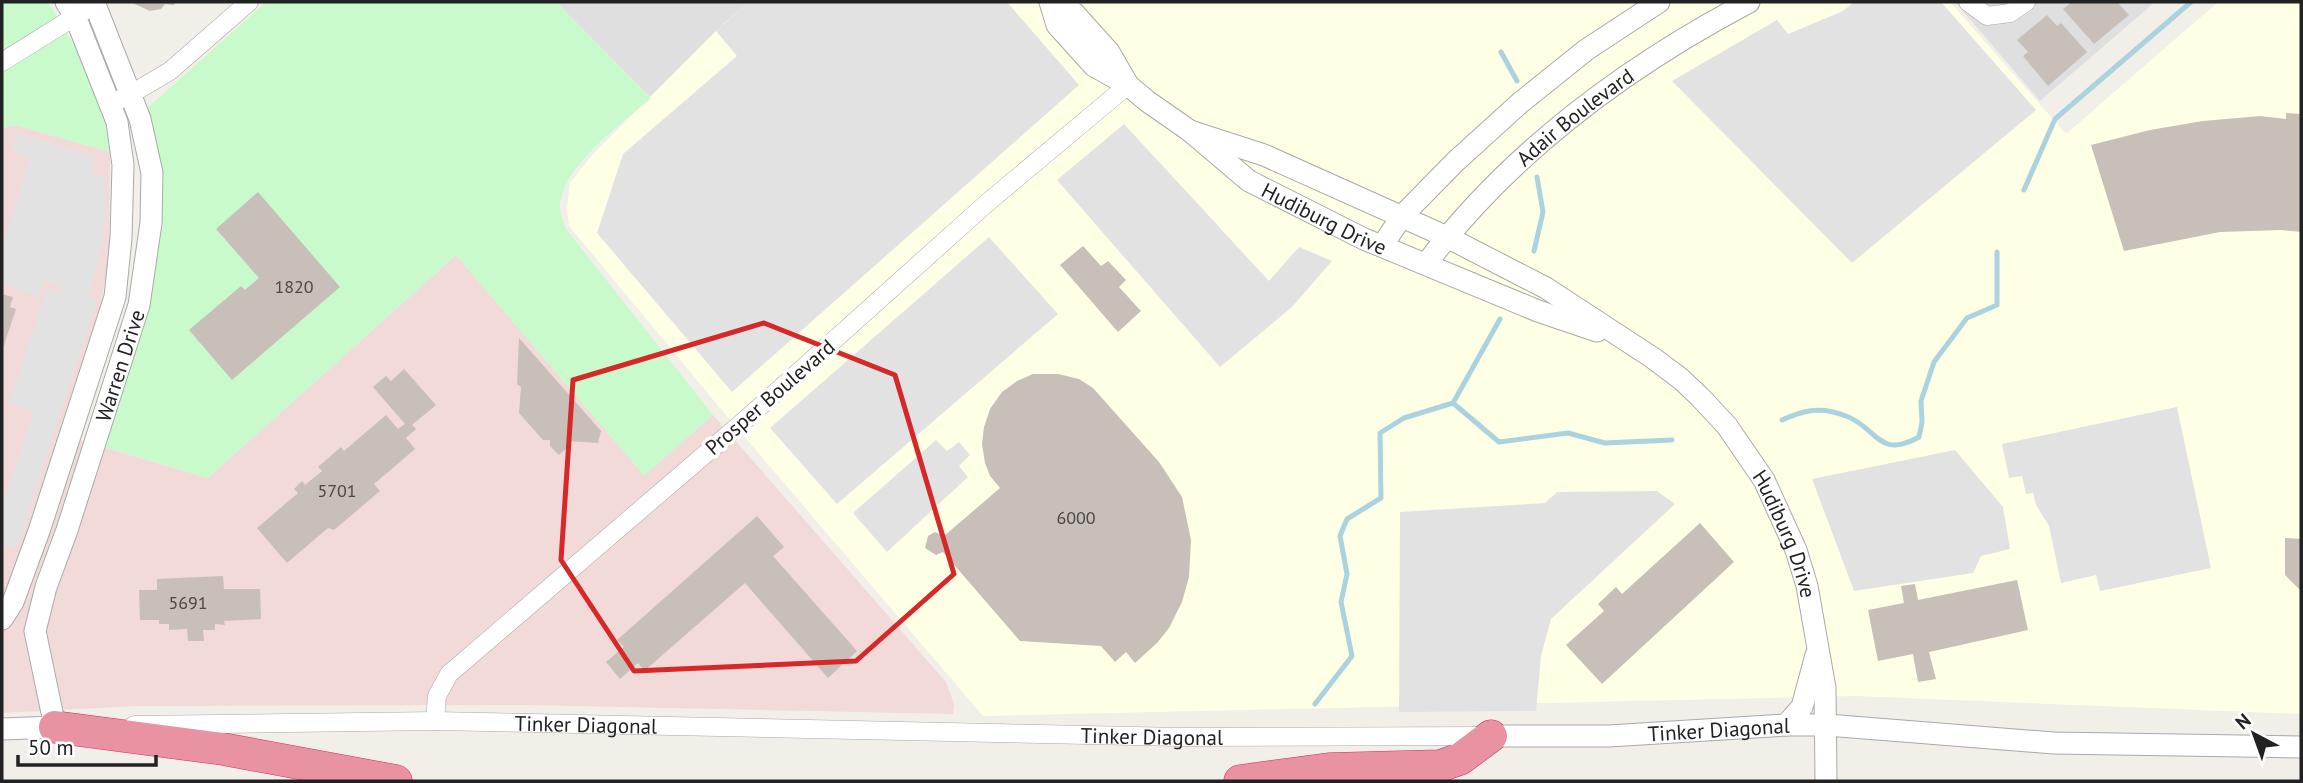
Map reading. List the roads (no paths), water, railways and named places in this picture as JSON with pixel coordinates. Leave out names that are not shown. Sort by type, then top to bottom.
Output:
[{"type":"highway","points":[[55,727],[223,749],[396,781]]},
{"type":"highway","points":[[1240,781],[1329,769],[1440,766],[1460,759],[1491,736]]},
{"type":"street","points":[[110,104],[170,71],[249,2]]},
{"type":"street","name":"Hudiburg Drive","points":[[1051,2],[1057,25],[1094,66],[1128,85],[1190,131],[1249,181],[1382,246],[1538,311],[1629,343]]},
{"type":"street","points":[[1382,246],[1402,216],[1455,162],[1520,103],[1586,50],[1659,2]]},
{"type":"street","name":"Adair Boulevard","points":[[1426,264],[1447,237],[1513,168],[1572,117],[1655,58],[1749,2]]},
{"type":"street","points":[[1968,2],[1987,16],[2010,13],[2026,2]]},
{"type":"street","points":[[2,62],[71,9],[95,3]]},
{"type":"street","name":"Warren Drive","points":[[55,727],[35,631],[46,587],[139,305],[151,223],[152,173],[140,119],[95,3]]},
{"type":"street","name":"Warren Drive","points":[[2,619],[13,602],[39,531],[115,297],[121,238],[123,165],[117,122],[71,9]]},
{"type":"street","name":"Prosper Boulevard","points":[[435,721],[437,696],[449,674],[745,420],[987,203],[1128,85]]},
{"type":"street","name":"Hudiburg Drive","points":[[1190,131],[1264,155],[1447,237],[1546,288],[1681,379],[1700,397],[1727,426],[1764,480],[1796,550],[1807,586],[1825,688],[1826,781]]},
{"type":"street","points":[[1786,725],[1802,707],[1806,697],[1818,642]]},
{"type":"street","name":"Tinker Diagonal","points":[[2,729],[435,721],[1168,737],[1609,736],[1827,725],[2054,743],[2301,747]]},
{"type":"waterway","points":[[2024,190],[2055,119],[2191,2]]},
{"type":"waterway","points":[[1501,52],[1517,81]]},
{"type":"waterway","points":[[1534,251],[1543,212],[1537,177]]},
{"type":"waterway","points":[[1782,420],[1821,410],[1856,421],[1886,443],[1895,445],[1919,437],[1922,422],[1921,401],[1934,362],[1967,318],[1997,305],[1997,252]]},
{"type":"waterway","points":[[1453,403],[1500,319]]},
{"type":"waterway","points":[[1315,704],[1352,656],[1341,602],[1347,574],[1340,536],[1347,519],[1381,498],[1380,433],[1404,418],[1453,403],[1499,442],[1568,433],[1605,443],[1672,440]]}]
